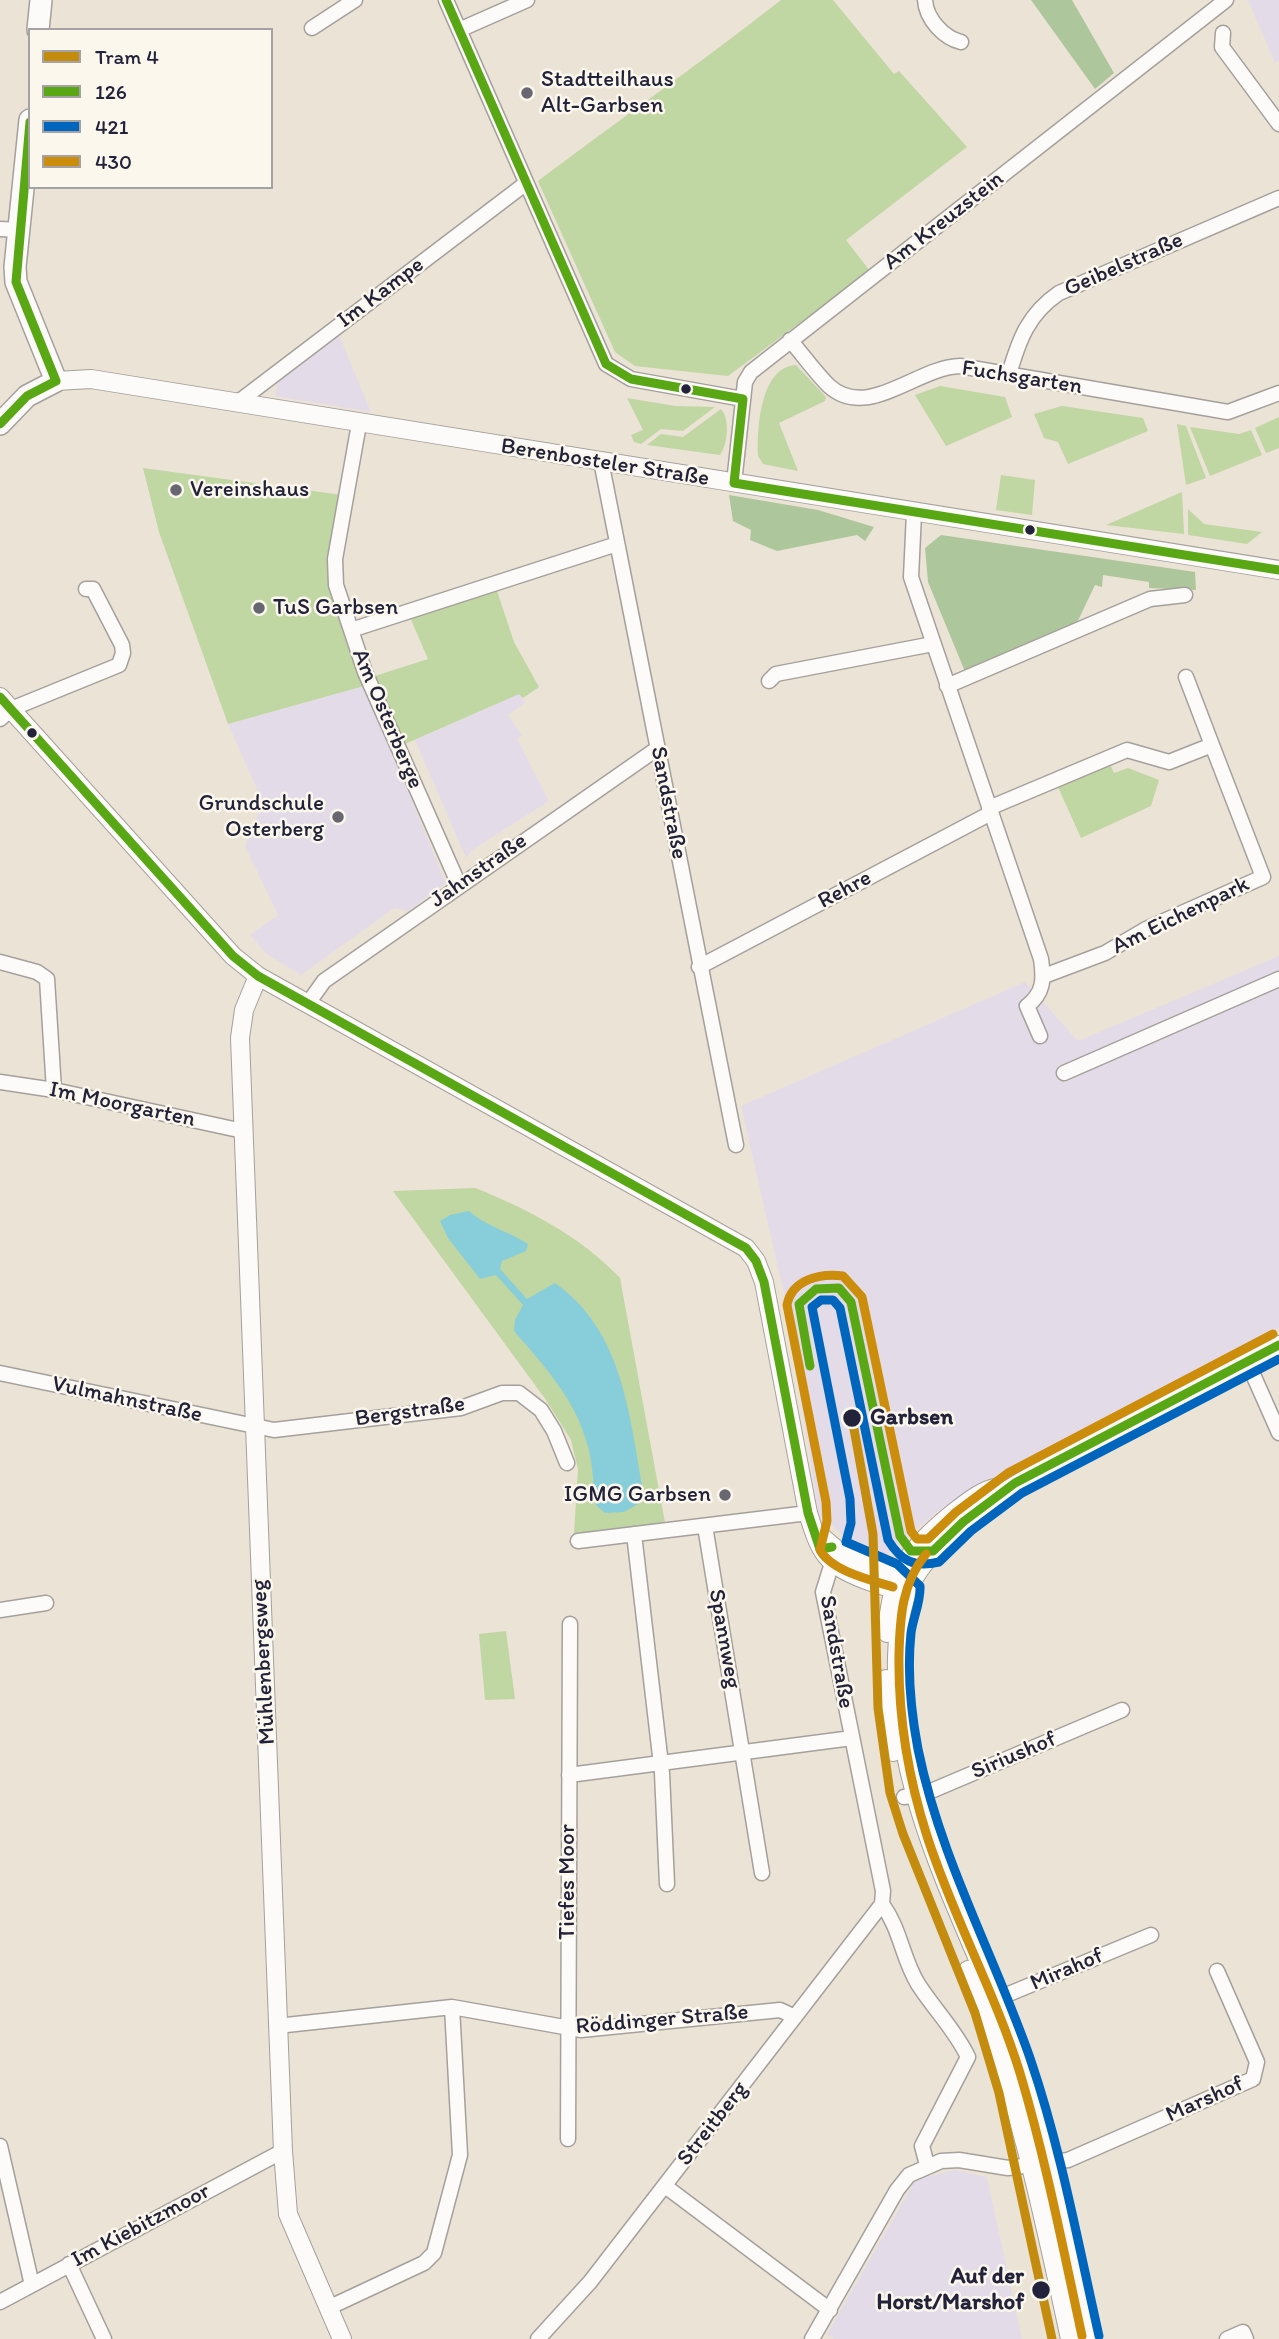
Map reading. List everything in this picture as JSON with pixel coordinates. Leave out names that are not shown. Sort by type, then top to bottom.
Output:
[{"type":"main road","points":[[38,28],[41,0]]},
{"type":"main road","points":[[0,424],[27,396],[56,381],[16,282],[9,229],[28,130]]},
{"type":"street","points":[[312,28],[355,0]]},
{"type":"street","points":[[446,0],[606,364],[631,379],[743,399]]},
{"type":"street","points":[[459,30],[527,0]]},
{"type":"street","points":[[925,0],[930,16],[946,37],[961,42]]},
{"type":"street","name":"Am Kreuzstein","points":[[734,483],[745,382],[751,372],[1226,0]]},
{"type":"street","points":[[1223,33],[1222,47],[1279,124]]},
{"type":"street","name":"Im Kampe","points":[[237,403],[525,184]]},
{"type":"street","name":"Geibelstraße","points":[[1009,374],[1026,323],[1038,309],[1059,293],[1279,198]]},
{"type":"street","name":"Fuchsgarten","points":[[790,340],[830,386],[847,398],[866,400],[944,366],[1009,374],[1228,412],[1279,393]]},
{"type":"street","name":"Berenbosteler Straße","points":[[56,381],[83,378],[1279,570]]},
{"type":"street","name":"Am Osterberge","points":[[359,424],[334,568],[340,600],[365,672],[459,885]]},
{"type":"street","name":"Sandstraße","points":[[601,461],[736,1145]]},
{"type":"street","points":[[914,513],[911,577],[1041,958],[1044,976],[1041,990],[1027,1006],[1040,1036]]},
{"type":"street","points":[[351,630],[617,544]]},
{"type":"street","points":[[4,709],[119,665],[123,653],[121,645],[93,589],[86,589]]},
{"type":"street","points":[[947,686],[1150,599],[1185,595]]},
{"type":"street","points":[[769,681],[776,674],[933,644]]},
{"type":"street","name":"Am Eichenpark","points":[[1044,976],[1105,953],[1146,929],[1264,877],[1186,677]]},
{"type":"street","name":"Sandstraße","points":[[4,709],[233,956],[258,976],[733,1239],[752,1255],[761,1272],[811,1520],[820,1549],[832,1563],[823,1592],[883,1891],[882,1904],[896,1923],[904,1954],[917,1982],[969,2061],[925,2140],[922,2152],[926,2165]]},
{"type":"street","points":[[990,811],[1127,750],[1168,762],[1212,745]]},
{"type":"street","name":"Jahnstraße","points":[[309,1002],[324,981],[658,748]]},
{"type":"street","name":"Rehre","points":[[699,967],[990,811]]},
{"type":"street","points":[[0,962],[39,973],[47,979],[54,1090]]},
{"type":"street","name":"Mühlenbergsweg","points":[[258,976],[241,1019],[243,1131],[283,2151],[288,2214],[342,2339]]},
{"type":"street","points":[[1064,1073],[1279,979]]},
{"type":"street","name":"Im Moorgarten","points":[[0,1082],[54,1090],[243,1131]]},
{"type":"street","points":[[1070,2339],[1029,2093],[924,1865],[910,1797],[887,1712],[887,1637],[899,1585],[911,1551],[954,1512],[991,1488],[1015,1483],[1279,1345]]},
{"type":"street","points":[[1247,1361],[1279,1433]]},
{"type":"street","name":"Vulmahnstraße","points":[[0,1373],[255,1426]]},
{"type":"street","name":"Bergstraße","points":[[255,1426],[274,1430],[461,1408],[510,1392],[526,1396],[541,1410],[554,1431],[567,1463]]},
{"type":"street","points":[[578,1541],[705,1526],[811,1520],[842,1554],[899,1585]]},
{"type":"street","name":"Spannweg","points":[[705,1526],[762,1873]]},
{"type":"street","points":[[634,1534],[659,1762],[667,1884]]},
{"type":"street","points":[[832,1563],[899,1585]]},
{"type":"street","points":[[0,1610],[46,1603]]},
{"type":"street","name":"Tiefes Moor","points":[[568,2139],[570,1624]]},
{"type":"street","name":"Siriushof","points":[[910,1797],[1122,1710]]},
{"type":"street","points":[[569,1776],[852,1738]]},
{"type":"street","name":"Streitberg","points":[[538,2339],[566,2311],[665,2186],[882,1904]]},
{"type":"street","name":"Mirahof","points":[[988,2003],[1151,1934]]},
{"type":"street","name":"Marshof","points":[[1039,2164],[1068,2160],[1253,2079],[1257,2062],[1217,1971]]},
{"type":"street","points":[[328,2308],[424,2263],[433,2253],[460,2155],[452,2007]]},
{"type":"street","name":"Röddinger Straße","points":[[277,2026],[452,2007],[568,2029],[780,2010],[795,2017]]},
{"type":"street","points":[[0,2146],[32,2285]]},
{"type":"street","name":"Im Kiebitzmoor","points":[[0,2302],[283,2151]]},
{"type":"street","points":[[812,2339],[897,2190],[909,2175],[926,2165],[950,2160],[993,2168],[1039,2164]]},
{"type":"street","points":[[1039,2164],[1087,2339]]},
{"type":"street","points":[[665,2186],[830,2311]]},
{"type":"street","points":[[69,2264],[104,2339]]},
{"type":"street","points":[[1227,2339],[1243,2332],[1246,2339]]},
{"type":"shaded area","points":[[1248,0],[1279,0],[1279,60],[1275,63]]},
{"type":"shaded area","points":[[339,335],[371,412],[275,396],[278,381]]},
{"type":"shaded area","name":"Grundschule Osterberg","points":[[364,686],[446,883],[408,911],[394,908],[301,975],[267,954],[250,935],[278,915],[245,846],[263,802],[228,724]]},
{"type":"shaded area","points":[[520,693],[525,703],[508,715],[522,736],[517,739],[549,801],[472,850],[466,858],[415,740]]},
{"type":"shaded area","points":[[1279,956],[1279,1328],[1211,1361],[1035,1460],[978,1485],[934,1514],[883,1558],[850,1541],[819,1515],[785,1298],[741,1106],[1025,982],[1078,1041]]},
{"type":"shaded area","points":[[956,2170],[987,2177],[1022,2339],[834,2339],[827,2334],[916,2179]]},
{"type":"green space","points":[[781,0],[833,0],[894,74],[899,71],[967,147],[846,240],[870,271],[728,376],[635,366],[615,352],[538,181]]},
{"type":"green space","points":[[1031,0],[1072,0],[1114,73],[1095,89]]},
{"type":"green space","points":[[796,365],[826,397],[825,401],[779,423],[798,471],[763,464],[758,456],[760,416],[768,388],[784,368]]},
{"type":"green space","points":[[940,386],[1005,397],[1012,417],[946,446],[915,395]]},
{"type":"green space","points":[[627,398],[675,406],[715,407],[683,431],[661,429],[641,444],[634,442],[631,435],[643,430]]},
{"type":"green space","points":[[1062,406],[1143,418],[1148,431],[1068,464],[1058,442],[1044,438],[1034,414]]},
{"type":"green space","points":[[721,409],[726,419],[727,432],[720,455],[647,445],[661,434],[683,437]]},
{"type":"green space","points":[[1279,417],[1279,448],[1266,453],[1255,428]]},
{"type":"green space","points":[[1177,424],[1186,426],[1206,478],[1186,485]]},
{"type":"green space","points":[[1190,427],[1239,434],[1251,430],[1262,455],[1210,476]]},
{"type":"green space","name":"TuS Garbsen","points":[[143,468],[342,495],[327,568],[364,686],[228,724],[159,532]]},
{"type":"green space","points":[[1001,475],[1035,480],[1032,515],[996,510]]},
{"type":"green space","points":[[1182,492],[1184,534],[1106,525]]},
{"type":"green space","points":[[729,495],[818,510],[874,527],[865,541],[857,535],[777,551],[750,540],[751,530],[733,521]]},
{"type":"green space","points":[[1188,509],[1204,524],[1262,532],[1247,544],[1188,535]]},
{"type":"green space","points":[[941,535],[1195,572],[1196,590],[1149,588],[1149,582],[1103,575],[1102,587],[1095,585],[1075,627],[966,674],[928,582],[925,548]]},
{"type":"green space","points":[[496,588],[514,642],[539,687],[523,698],[519,694],[405,744],[375,676],[428,659],[409,615]]},
{"type":"green space","points":[[1110,764],[1114,773],[1128,768],[1159,780],[1151,806],[1081,838],[1058,787]]},
{"type":"green space","points":[[475,1188],[552,1225],[588,1249],[620,1278],[665,1523],[574,1534],[578,1469],[571,1440],[546,1400],[393,1191]]},
{"type":"green space","points":[[506,1631],[515,1699],[485,1700],[479,1634]]},
{"type":"water","points":[[469,1211],[528,1244],[526,1251],[502,1261],[500,1269],[527,1299],[555,1283],[578,1303],[609,1350],[627,1404],[643,1490],[638,1504],[624,1512],[605,1513],[596,1505],[590,1456],[574,1410],[556,1382],[514,1331],[515,1320],[523,1305],[496,1275],[480,1279],[448,1238],[440,1221],[450,1215]]},
{"type":"tram line","name":"4","points":[[852,1418],[873,1534],[878,1708],[890,1793],[903,1834],[975,2013],[999,2093],[1052,2339]]},
{"type":"transit line","name":"126","points":[[446,0],[606,364],[631,379],[743,399]]},
{"type":"transit line","name":"126","points":[[0,424],[27,396],[56,381],[16,282],[28,145]]},
{"type":"transit line","name":"126","points":[[734,483],[743,399]]},
{"type":"transit line","name":"126","points":[[734,483],[1279,570]]},
{"type":"transit line","name":"126","points":[[0,697],[233,956],[258,976],[746,1248],[756,1261],[764,1282],[808,1513],[820,1549],[832,1547]]},
{"type":"transit line","name":"430","points":[[893,1587],[842,1569],[820,1550],[827,1521],[826,1502],[787,1305],[790,1296],[801,1284],[817,1277],[843,1276],[862,1297],[911,1531],[917,1539],[928,1539],[956,1512],[1008,1473],[1273,1334]]},
{"type":"transit line","name":"126","points":[[810,1366],[799,1304],[816,1289],[839,1288],[851,1302],[900,1536],[911,1551],[933,1551],[963,1522],[1015,1483],[1279,1345]]},
{"type":"transit line","name":"421","points":[[1099,2336],[1068,2196],[1041,2092],[1016,2020],[940,1829],[918,1749],[909,1662],[911,1633],[920,1586],[897,1564],[846,1542],[851,1523],[850,1499],[812,1307],[821,1300],[833,1300],[840,1308],[888,1540],[903,1558],[922,1564],[939,1562],[971,1531],[1022,1493],[1279,1359]]},
{"type":"transit line","name":"430","points":[[926,1554],[907,1589],[900,1627],[900,1700],[910,1769],[920,1814],[937,1866],[999,2013],[1020,2073],[1046,2171],[1082,2336]]},
{"type":"place","name":"Stadtteilhaus Alt-Garbsen","points":[[527,93]]},
{"type":"place","name":"Vereinshaus","points":[[176,490]]},
{"type":"place","name":"TuS Garbsen","points":[[259,608]]},
{"type":"place","name":"Grundschule Osterberg","points":[[338,817]]},
{"type":"place","name":"Garbsen","points":[[852,1418]]},
{"type":"place","name":"IGMG Garbsen","points":[[725,1495]]},
{"type":"place","name":"Auf der Horst/Marshof","points":[[1041,2290]]}]
